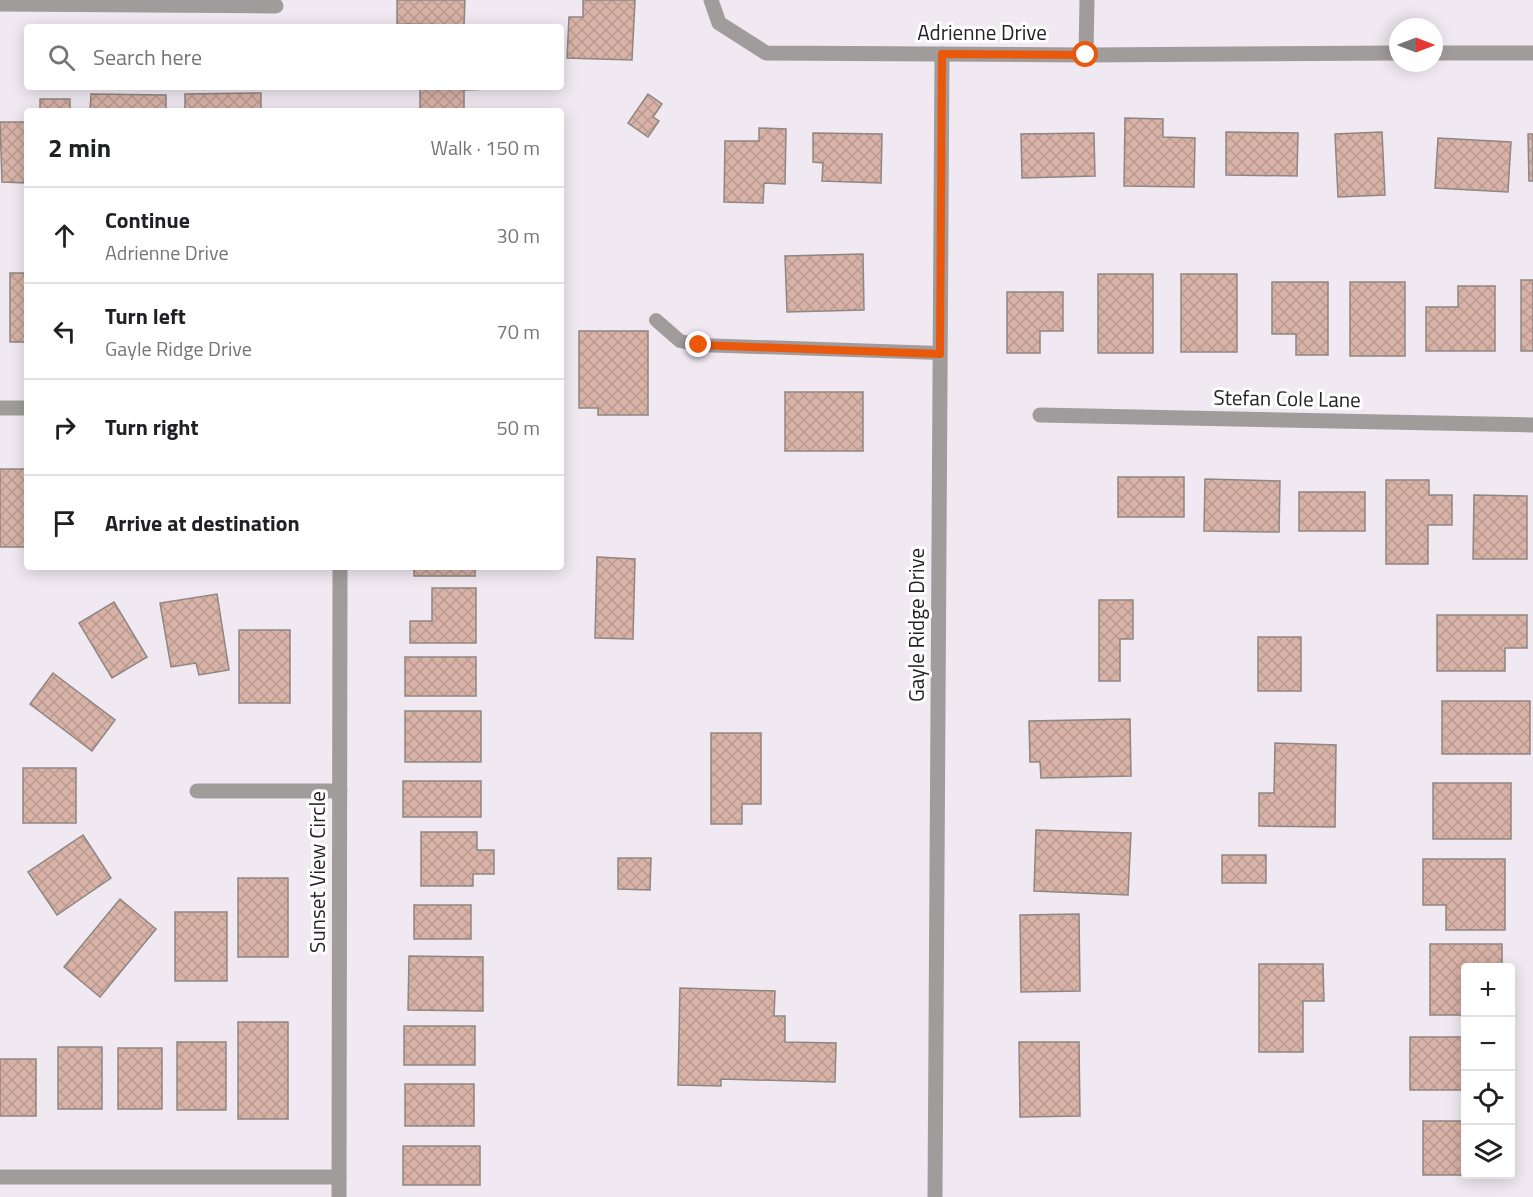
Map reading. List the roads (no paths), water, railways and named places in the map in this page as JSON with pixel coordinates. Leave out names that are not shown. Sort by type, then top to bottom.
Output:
[{"type":"street","name":"Adrienne Drive","points":[[711,0],[719,23],[766,53],[1086,55],[1389,53]]},
{"type":"street","points":[[1086,55],[1087,0]]},
{"type":"street","points":[[0,4],[276,6]]},
{"type":"street","points":[[1443,53],[1533,53]]},
{"type":"street","name":"Gayle Ridge Drive","points":[[935,1197],[942,54]]},
{"type":"street","points":[[0,408],[24,408]]},
{"type":"street","name":"Stefan Cole Lane","points":[[1040,415],[1533,425]]},
{"type":"street","name":"Sunset View Circle","points":[[339,1197],[340,570]]},
{"type":"street","points":[[197,791],[340,791]]},
{"type":"street","points":[[0,1178],[339,1176]]},
{"type":"lane","points":[[656,320],[680,341],[699,345],[940,354]]}]
